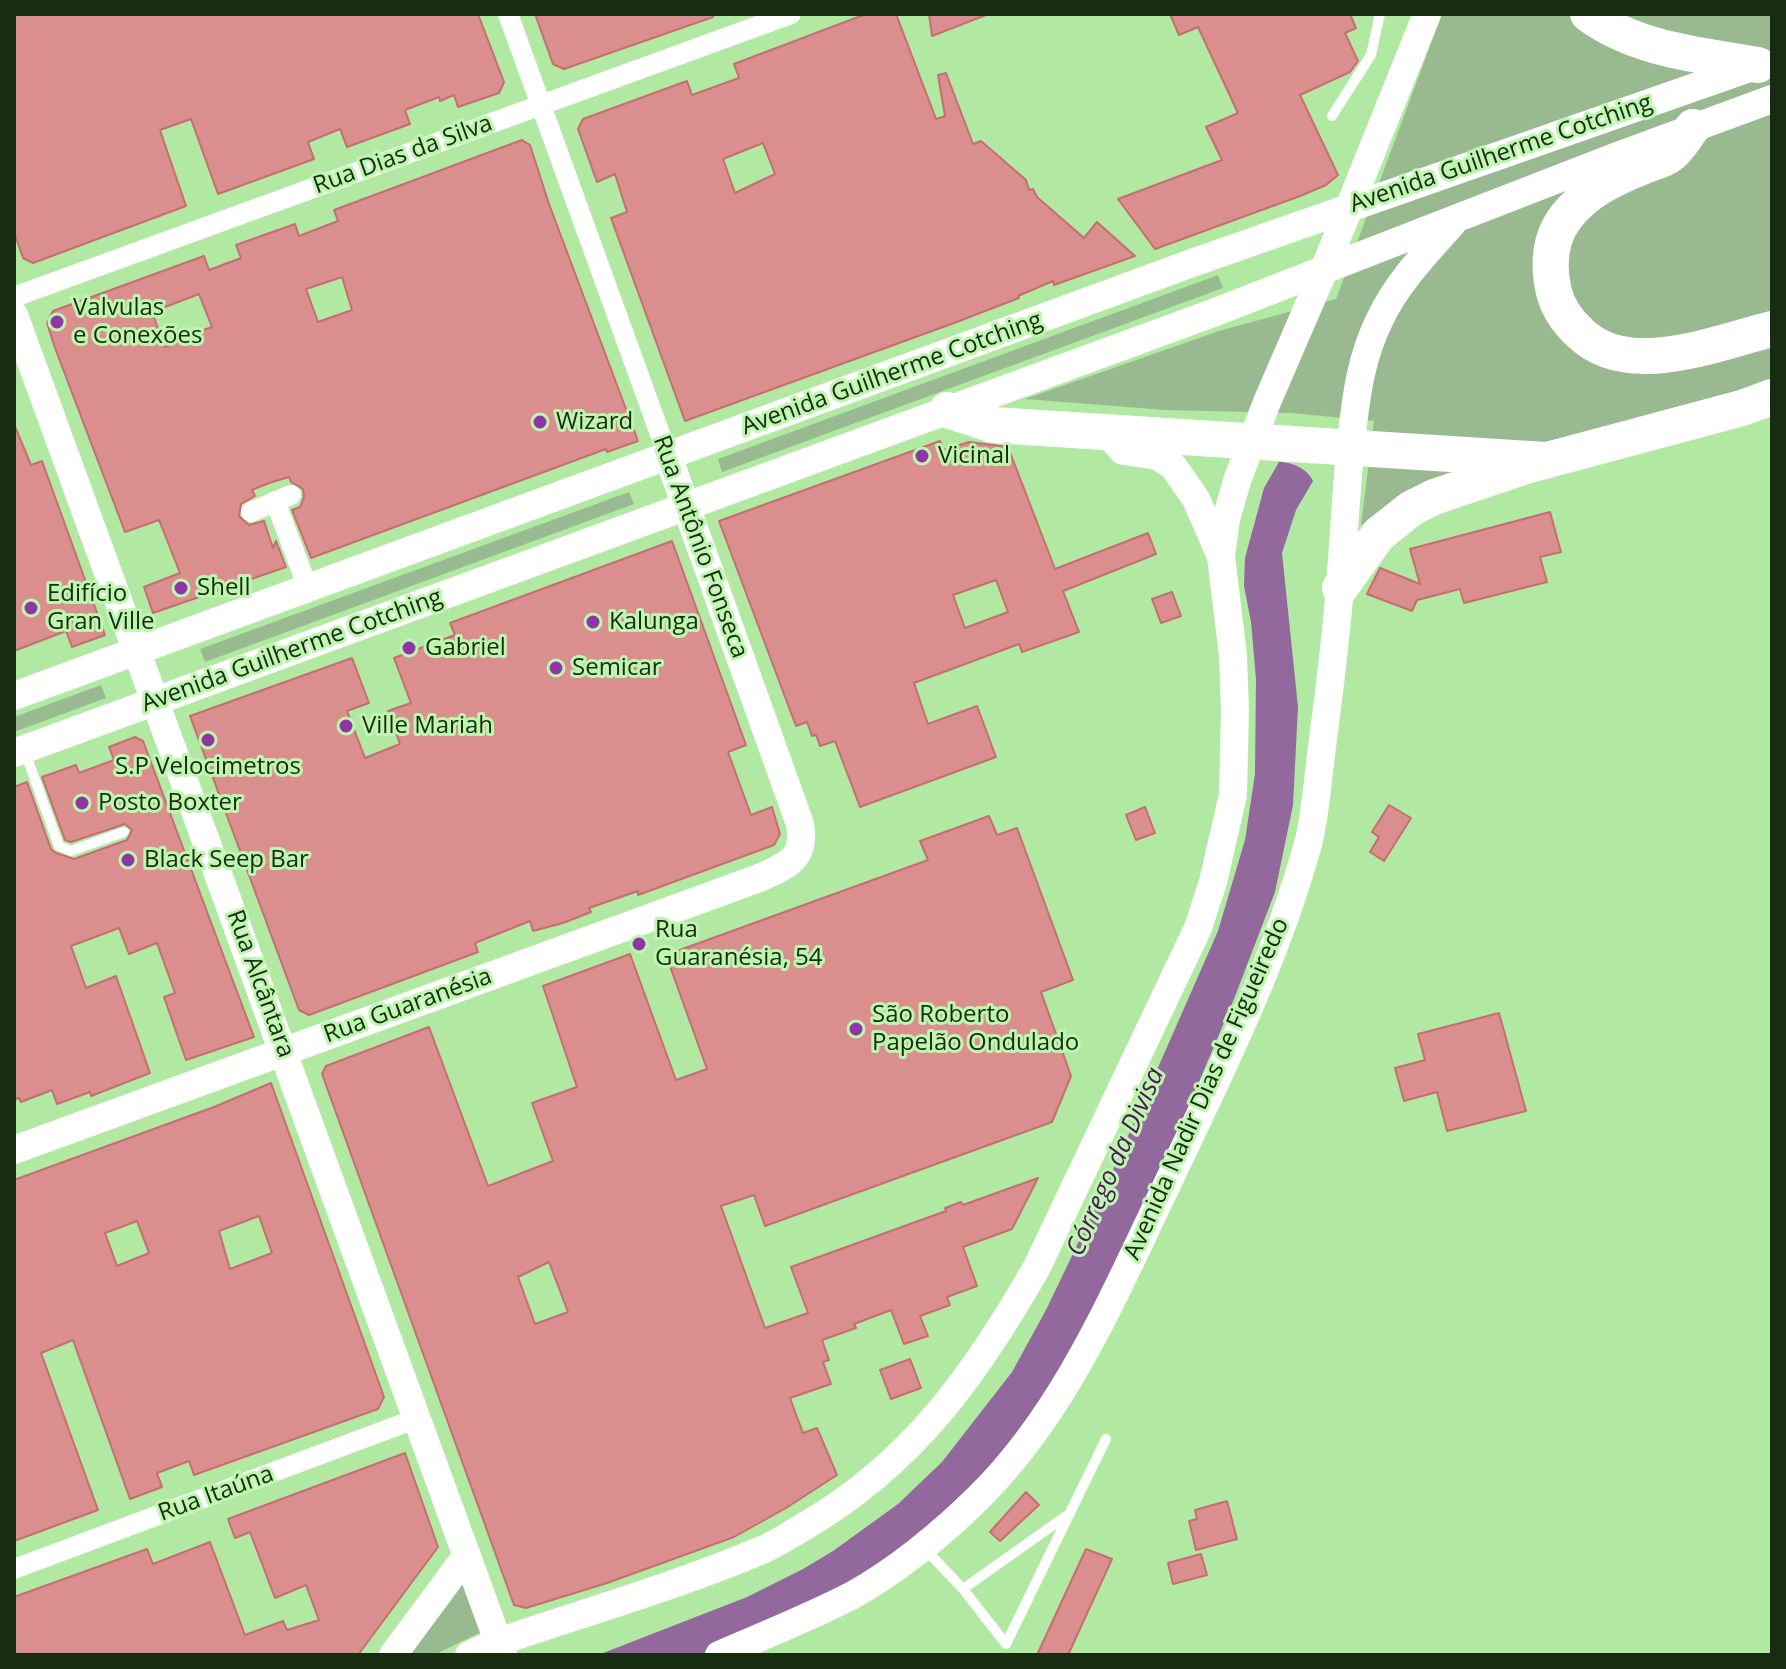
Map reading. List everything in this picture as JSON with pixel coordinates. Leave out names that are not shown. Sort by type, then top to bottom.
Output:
[{"type":"highway","points":[[1588,14],[1608,29],[1656,46],[1765,62]]},
{"type":"highway","points":[[1693,127],[1671,155],[1616,177],[1586,196],[1565,217],[1554,240],[1549,269],[1556,301],[1569,323],[1590,343],[1619,355],[1658,357],[1772,329]]},
{"type":"highway","points":[[1340,588],[1379,534],[1412,508],[1434,497],[1545,460],[1742,408],[1772,397]]},
{"type":"highway","points":[[947,410],[993,425],[1545,460]]},
{"type":"main road","points":[[469,1655],[501,1648],[765,1549],[864,1488],[916,1438],[970,1376],[1007,1319],[1037,1267],[1198,928],[1213,882],[1233,795],[1233,655],[1221,557],[1226,519],[1238,478],[1324,270],[1421,17]]},
{"type":"main road","name":"Avenida Guilherme Cotching","points":[[14,696],[1349,207],[1765,62]]},
{"type":"main road","name":"Avenida Guilherme Cotching","points":[[19,751],[1324,270],[1772,99]]},
{"type":"main road","name":"Avenida Nadir Dias de Figueiredo","points":[[719,1655],[793,1624],[855,1593],[923,1546],[980,1496],[1024,1445],[1063,1389],[1096,1332],[1224,1063],[1282,930],[1310,835],[1340,588],[1344,505],[1357,381],[1381,316],[1422,257],[1455,221]]},
{"type":"main road","name":"Rua Alcântara","points":[[14,315],[501,1648]]},
{"type":"main road","points":[[1106,432],[1123,451],[1157,456],[1173,466],[1196,499],[1221,557]]},
{"type":"main road","name":"Rua Antônio Fonseca","points":[[668,456],[800,824],[803,840],[798,855]]},
{"type":"main road","name":"Rua Guaranésia","points":[[14,1150],[762,877],[783,867],[798,855]]},
{"type":"main road","points":[[393,1655],[467,1555]]},
{"type":"street","name":"Rua Antônio Fonseca","points":[[508,14],[668,456]]},
{"type":"street","name":"Rua Dias da Silva","points":[[14,297],[791,14]]},
{"type":"street","points":[[251,512],[283,498],[308,588]]},
{"type":"street","name":"Rua Itaúna","points":[[15,1565],[418,1418]]},
{"type":"lane","points":[[1332,116],[1371,55],[1380,14]]},
{"type":"lane","points":[[19,751],[59,846],[71,851],[124,832]]},
{"type":"lane","points":[[923,1546],[963,1589],[1006,1644],[1106,1439]]},
{"type":"lane","points":[[963,1589],[1069,1514]]},
{"type":"green space","points":[[1442,14],[1772,14],[1772,385],[1361,525],[1374,421],[1291,413],[1165,410],[1025,399],[1219,331],[1336,299]]},
{"type":"green space","points":[[1218,275],[1223,288],[722,472],[718,459]]},
{"type":"green space","points":[[629,492],[634,504],[205,662],[200,649]]},
{"type":"green space","points":[[101,685],[106,698],[14,732],[14,717]]},
{"type":"green space","points":[[461,1581],[481,1632],[434,1655],[410,1655]]},
{"type":"shaded area","points":[[1279,462],[1299,467],[1313,481],[1296,510],[1282,553],[1298,707],[1293,805],[1275,892],[1180,1127],[1086,1334],[994,1468],[885,1564],[745,1639],[700,1655],[598,1655],[747,1597],[833,1551],[898,1504],[942,1462],[1012,1372],[1046,1310],[1113,1170],[1218,931],[1245,840],[1255,774],[1256,679],[1244,586],[1245,558],[1264,488]]},
{"type":"building","points":[[14,14],[478,14],[504,82],[499,93],[458,107],[454,95],[440,101],[439,97],[405,110],[410,124],[347,147],[340,129],[308,142],[314,159],[218,194],[191,119],[160,130],[186,206],[33,263],[23,258],[14,232]]},
{"type":"building","points":[[535,14],[713,14],[713,17],[564,69],[553,64]]},
{"type":"building","points":[[866,14],[896,14],[936,119],[945,116],[938,75],[946,73],[973,144],[981,141],[1026,180],[1029,190],[1033,189],[1037,197],[1084,238],[1097,222],[1135,256],[1054,285],[1053,281],[954,323],[685,421],[611,218],[627,212],[615,174],[597,182],[578,129],[583,119],[687,81],[692,95],[739,78],[734,64]],"holes":[[[763,143],[775,174],[735,193],[723,159]]]},
{"type":"building","points":[[929,14],[986,14],[986,15],[932,36]]},
{"type":"building","points":[[1170,14],[1350,14],[1356,28],[1345,33],[1358,61],[1350,72],[1300,95],[1338,175],[1326,185],[1300,196],[1155,249],[1118,199],[1222,160],[1206,127],[1238,113],[1198,27],[1179,35]]},
{"type":"building","points":[[522,140],[530,145],[638,441],[607,452],[606,449],[311,558],[292,510],[300,507],[303,489],[291,482],[289,477],[269,483],[252,490],[255,496],[241,504],[239,516],[249,525],[264,521],[273,548],[276,541],[286,567],[153,613],[144,587],[180,573],[159,520],[125,532],[47,323],[53,311],[204,256],[209,270],[241,258],[236,245],[295,224],[299,236],[338,221],[334,210]],"holes":[[[342,277],[352,310],[318,322],[306,289]],[[199,294],[212,327],[197,332],[198,336],[165,347],[152,312]]]},
{"type":"building","points":[[14,424],[31,465],[42,461],[105,635],[72,647],[66,631],[14,651]]},
{"type":"building","points":[[940,441],[944,450],[969,442],[1008,447],[1055,569],[1148,533],[1156,554],[1063,591],[1079,632],[1022,652],[1019,644],[914,683],[928,724],[977,706],[996,757],[860,807],[835,741],[820,746],[807,722],[796,726],[719,521]],"holes":[[[996,580],[1008,612],[965,628],[953,595]]]},
{"type":"building","points":[[1550,512],[1561,552],[1540,557],[1547,582],[1464,603],[1460,589],[1417,600],[1412,611],[1367,594],[1380,568],[1420,584],[1410,549]]},
{"type":"building","points":[[672,541],[746,745],[728,752],[751,815],[772,807],[780,834],[774,845],[638,895],[638,891],[589,908],[591,912],[563,923],[533,931],[530,921],[475,943],[478,952],[309,1015],[299,1010],[190,716],[352,658],[369,703],[347,711],[365,758],[400,744],[388,711],[411,703],[394,658],[455,635],[450,623]]},
{"type":"building","points":[[1172,592],[1181,616],[1161,623],[1152,599]]},
{"type":"building","points":[[135,737],[143,741],[254,1037],[186,1060],[164,997],[175,993],[157,943],[129,954],[119,928],[71,946],[86,988],[116,976],[150,1073],[91,1096],[90,1092],[57,1104],[52,1090],[21,1102],[19,1098],[14,1100],[14,787],[27,782],[51,849],[56,853],[74,859],[127,840],[132,830],[125,824],[71,842],[65,840],[42,777],[76,765],[79,773],[114,760],[109,747]]},
{"type":"building","points":[[1389,805],[1411,818],[1384,861],[1370,852],[1379,837],[1372,832]]},
{"type":"building","points":[[1145,807],[1155,833],[1136,840],[1126,815]]},
{"type":"building","points":[[989,816],[997,835],[1017,828],[1073,980],[1041,992],[1071,1076],[1052,1122],[765,1226],[754,1195],[721,1206],[765,1328],[808,1313],[791,1267],[946,1211],[945,1208],[961,1202],[963,1205],[1038,1178],[1012,1229],[963,1247],[977,1286],[947,1297],[950,1305],[920,1316],[928,1336],[904,1344],[891,1310],[854,1324],[856,1328],[822,1340],[829,1360],[823,1362],[831,1384],[790,1398],[803,1433],[817,1428],[837,1475],[734,1537],[607,1583],[526,1608],[514,1605],[322,1074],[326,1066],[429,1027],[488,1186],[553,1161],[532,1103],[577,1087],[543,986],[630,954],[676,1080],[707,1069],[666,955],[928,860],[920,841]],"holes":[[[549,1262],[568,1312],[535,1324],[518,1277]]]},
{"type":"building","points":[[1499,1013],[1526,1111],[1447,1131],[1437,1092],[1404,1101],[1395,1068],[1425,1060],[1418,1034]]},
{"type":"building","points":[[271,1083],[384,1397],[378,1409],[194,1475],[189,1461],[157,1473],[162,1487],[130,1499],[73,1340],[41,1353],[98,1510],[14,1541],[14,1180]],"holes":[[[259,1216],[272,1253],[230,1269],[219,1231]],[[137,1221],[149,1253],[117,1266],[105,1233]]]},
{"type":"building","points":[[910,1359],[921,1388],[891,1399],[880,1370]]},
{"type":"building","points":[[405,1453],[438,1547],[358,1655],[14,1655],[14,1597],[147,1549],[153,1564],[210,1542],[245,1635],[283,1621],[287,1630],[319,1620],[306,1585],[275,1598],[250,1532],[235,1538],[228,1519]]},
{"type":"building","points":[[1026,1492],[1039,1505],[1000,1541],[990,1532]]},
{"type":"building","points":[[1227,1501],[1237,1539],[1196,1550],[1189,1521],[1197,1519],[1195,1510]]},
{"type":"building","points":[[1086,1549],[1112,1559],[1068,1655],[1037,1655]]},
{"type":"building","points":[[1201,1554],[1207,1575],[1173,1584],[1168,1563]]},
{"type":"place","name":"Valvulas e Conexões","points":[[57,322]]},
{"type":"place","name":"Wizard","points":[[540,422]]},
{"type":"place","name":"Vicinal","points":[[922,456]]},
{"type":"place","name":"Shell","points":[[181,588]]},
{"type":"place","name":"Edifício Gran Ville","points":[[31,608]]},
{"type":"place","name":"Kalunga","points":[[593,622]]},
{"type":"place","name":"Gabriel","points":[[409,648]]},
{"type":"place","name":"Semicar","points":[[556,668]]},
{"type":"place","name":"Ville Mariah","points":[[346,726]]},
{"type":"place","name":"S.P Velocimetros","points":[[208,740]]},
{"type":"place","name":"Posto Boxter","points":[[82,803]]},
{"type":"place","name":"Black Seep Bar","points":[[128,860]]},
{"type":"place","name":"Rua Guaranésia, 54","points":[[639,944]]},
{"type":"place","name":"São Roberto Papelão Ondulado","points":[[856,1029]]},
{"type":"water label","name":"Córrego da Divisa","points":[[1116,1162]]}]
